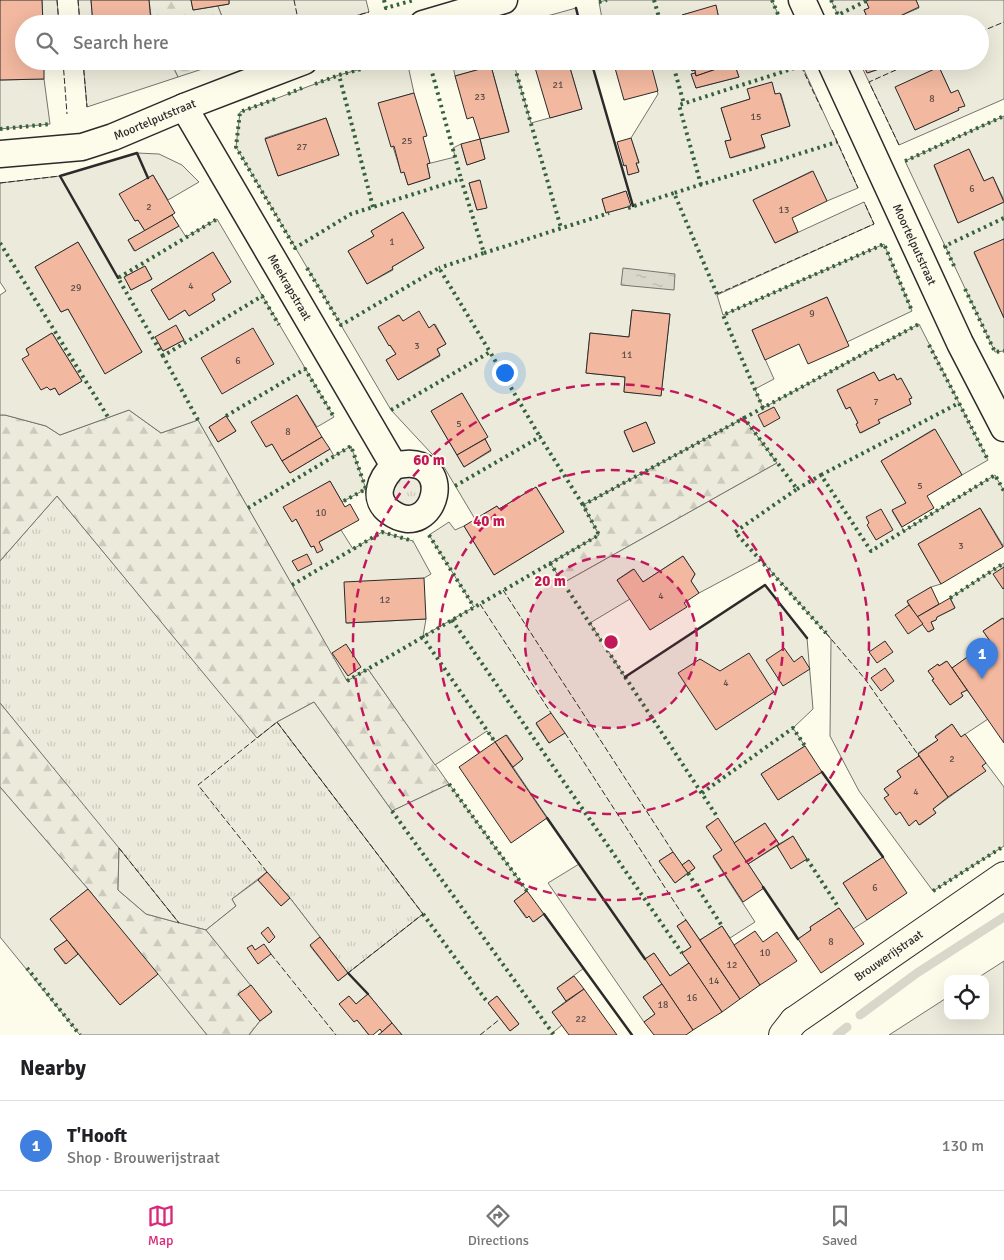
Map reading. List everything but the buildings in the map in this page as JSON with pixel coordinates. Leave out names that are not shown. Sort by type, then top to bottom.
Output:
[{"type":"main road","name":"Brouwerijstraat","points":[[784,1030],[1004,876]]},
{"type":"street","points":[[453,15],[504,0]]},
{"type":"street","points":[[802,0],[809,15]]},
{"type":"street","name":"Moortelputstraat","points":[[0,154],[82,147],[113,138],[281,70]]},
{"type":"street","name":"Moortelputstraat","points":[[834,70],[960,343],[1003,424]]},
{"type":"street","name":"Meekrapstraat","points":[[184,108],[394,466]]},
{"type":"green space","points":[[42,0],[57,0],[58,15],[43,15]]},
{"type":"green space","points":[[78,0],[91,0],[92,15],[79,15]]},
{"type":"green space","points":[[149,0],[191,0],[193,10],[218,6],[222,15],[151,15]]},
{"type":"green space","points":[[229,0],[366,0],[369,12],[358,15],[222,15],[218,6],[229,4]]},
{"type":"green space","points":[[607,0],[772,0],[778,15],[718,15],[716,6],[682,15],[601,15],[599,2]]},
{"type":"green space","points":[[831,0],[869,0],[866,1],[869,8],[864,10],[866,15],[838,15]]},
{"type":"green space","points":[[916,0],[1004,0],[1004,99],[899,145],[863,70],[866,70],[868,73],[876,70],[933,70],[896,87],[915,130],[964,106],[951,93],[940,70],[989,70],[989,15],[902,15],[919,8]]},
{"type":"green space","points":[[576,8],[578,15],[551,15]]},
{"type":"green space","points":[[84,70],[174,70],[178,77],[87,107]]},
{"type":"green space","points":[[174,70],[199,70],[178,77]]},
{"type":"green space","points":[[358,70],[409,70],[414,93],[379,103],[401,172],[404,172],[408,185],[430,178],[427,164],[455,157],[453,148],[461,144],[467,165],[485,159],[480,139],[509,131],[492,70],[516,70],[531,123],[582,109],[571,70],[594,70],[621,165],[626,165],[629,175],[639,171],[636,163],[639,162],[631,138],[658,94],[651,70],[695,70],[695,73],[692,74],[696,88],[739,77],[736,70],[804,70],[858,188],[827,201],[812,171],[753,200],[775,243],[864,202],[874,224],[717,295],[723,315],[884,244],[912,311],[847,342],[827,297],[752,330],[774,379],[755,389],[763,408],[919,324],[988,460],[962,475],[934,429],[881,461],[906,503],[892,511],[904,531],[995,475],[1004,491],[1004,547],[980,508],[918,544],[941,584],[931,587],[907,602],[929,632],[934,629],[931,622],[955,608],[950,598],[1004,563],[1004,620],[1002,618],[983,631],[990,641],[952,668],[946,661],[928,671],[934,679],[932,680],[950,705],[963,696],[961,693],[967,690],[988,719],[961,737],[952,724],[935,736],[938,740],[918,753],[919,756],[897,771],[901,777],[884,789],[909,825],[916,820],[920,825],[936,813],[933,809],[985,771],[982,766],[986,763],[1004,787],[1004,846],[933,891],[859,791],[830,736],[831,639],[761,560],[699,593],[691,581],[695,574],[683,556],[643,582],[633,569],[617,580],[630,599],[590,623],[625,677],[765,585],[807,638],[813,709],[793,728],[805,746],[761,774],[778,800],[822,772],[883,857],[843,883],[867,920],[853,929],[839,908],[810,927],[811,930],[798,939],[748,864],[777,846],[791,868],[807,859],[793,836],[779,844],[765,823],[734,843],[718,819],[706,826],[722,850],[713,857],[755,922],[730,938],[722,926],[700,940],[686,920],[677,926],[691,947],[682,953],[689,963],[670,976],[654,953],[645,959],[662,984],[643,997],[655,1014],[644,1022],[548,883],[579,864],[513,767],[523,759],[507,735],[495,742],[487,731],[435,765],[368,669],[347,681],[198,420],[161,433],[129,410],[60,435],[46,426],[0,415],[0,295],[6,291],[0,282],[0,183],[60,176],[137,153],[159,154],[182,165],[199,182],[168,200],[153,175],[120,194],[135,221],[138,220],[145,231],[128,240],[134,251],[179,226],[186,237],[217,219],[334,417],[317,427],[297,395],[252,422],[266,447],[272,444],[290,473],[330,449],[334,456],[351,446],[366,489],[342,502],[330,481],[284,507],[292,521],[296,519],[311,547],[314,546],[317,552],[319,542],[341,530],[353,549],[382,532],[413,541],[431,574],[347,623],[426,619],[423,636],[474,607],[429,535],[449,522],[455,530],[464,526],[494,575],[564,532],[536,487],[499,509],[497,506],[475,519],[444,467],[391,410],[236,147],[240,112],[339,75]],"holes":[[[771,82],[775,94],[781,94],[790,126],[761,135],[765,148],[731,158],[725,141],[731,140],[721,108],[750,99]],[[326,118],[339,155],[278,176],[265,138]],[[479,180],[486,208],[477,210],[469,183]],[[626,191],[630,206],[606,213],[602,199]],[[403,212],[424,248],[392,267],[393,270],[367,284],[348,251],[374,236],[371,231]],[[78,242],[142,352],[105,373],[68,309],[61,312],[35,267]],[[213,252],[231,282],[212,294],[215,300],[189,316],[185,310],[169,320],[151,290]],[[145,266],[152,279],[131,290],[125,277]],[[632,310],[670,314],[661,395],[624,392],[625,377],[586,373],[590,333],[629,337]],[[398,315],[403,321],[429,328],[435,324],[446,344],[437,349],[440,356],[398,380],[386,360],[396,354],[378,328]],[[176,326],[184,340],[163,351],[156,337]],[[52,333],[82,381],[59,395],[55,388],[50,390],[26,349]],[[874,372],[879,381],[894,374],[897,380],[901,378],[911,398],[909,399],[911,404],[878,420],[880,423],[861,433],[850,407],[846,409],[837,390]],[[462,393],[491,451],[464,467],[431,411]],[[226,416],[236,431],[218,442],[209,427]],[[744,418],[777,463],[563,583],[550,563],[599,535],[583,505]],[[646,422],[655,443],[633,452],[624,432]],[[551,714],[564,733],[549,743],[536,724]],[[673,852],[682,865],[689,860],[695,868],[675,883],[659,861]]]},
{"type":"green space","points":[[454,70],[477,70],[455,76]]},
{"type":"green space","points":[[44,79],[50,124],[0,129],[0,80]]},
{"type":"green space","points":[[1004,116],[1004,200],[993,177],[984,181],[969,149],[934,166],[958,223],[1004,202],[1004,239],[974,253],[1004,318],[1004,351],[995,352],[905,161]]},
{"type":"green space","points":[[129,410],[161,433],[198,420],[347,680],[368,669],[449,784],[392,811],[314,702],[277,722],[257,738],[57,496],[0,561],[0,415],[46,426],[60,435]]},
{"type":"green space","points":[[744,418],[777,463],[563,583],[550,563],[599,535],[583,505]]},
{"type":"green space","points":[[401,476],[421,479],[425,499],[405,509],[392,497],[393,485]]},
{"type":"green space","points":[[57,496],[257,737],[277,722],[423,914],[348,973],[290,898],[267,872],[232,899],[236,906],[206,930],[179,923],[0,703],[0,561]]},
{"type":"green space","points":[[314,702],[392,811],[449,784],[527,891],[514,901],[526,918],[529,916],[534,922],[544,914],[584,968],[557,988],[566,1001],[552,1012],[562,1025],[550,1035],[402,1035],[368,994],[356,1004],[349,996],[339,1004],[357,1020],[369,1035],[249,1035],[260,1021],[272,1012],[206,930],[236,906],[232,899],[258,880],[281,906],[290,898],[320,937],[310,946],[338,981],[423,914],[277,722]],"holes":[[[497,996],[519,1024],[510,1031],[488,1003]]]},
{"type":"green space","points":[[0,703],[119,848],[118,890],[146,914],[206,930],[251,985],[239,994],[260,1021],[249,1035],[207,1035],[88,889],[0,787]]},
{"type":"green space","points":[[0,787],[88,889],[50,919],[67,940],[54,949],[65,964],[78,954],[120,1005],[158,974],[207,1035],[80,1035],[0,937]]},
{"type":"green space","points":[[119,848],[179,923],[146,914],[118,890]]},
{"type":"shaded area","points":[[1004,961],[1004,1035],[889,1035],[944,1000],[944,1020],[989,1020],[989,975],[982,975]]},
{"type":"water","points":[[623,268],[675,274],[674,290],[621,285]]},
{"type":"waterway","points":[[860,1015],[917,973],[1004,917]]},
{"type":"waterway","points":[[837,1035],[847,1027]]},
{"type":"hedge","points":[[384,0],[386,8],[414,0]]},
{"type":"hedge","points":[[599,2],[607,0]]},
{"type":"hedge","points":[[654,0],[658,15]]},
{"type":"hedge","points":[[772,0],[778,15]]},
{"type":"hedge","points":[[831,0],[838,15],[866,1]]},
{"type":"hedge","points":[[358,70],[339,75],[373,207]]},
{"type":"hedge","points":[[431,70],[461,179]]},
{"type":"hedge","points":[[516,70],[561,228]]},
{"type":"hedge","points":[[675,70],[684,104]]},
{"type":"hedge","points":[[701,185],[679,105],[788,70]]},
{"type":"hedge","points":[[315,84],[339,75]]},
{"type":"hedge","points":[[288,94],[302,88]]},
{"type":"hedge","points":[[275,99],[240,112],[236,147],[295,248],[351,214],[461,179],[484,253],[439,268]]},
{"type":"hedge","points":[[905,161],[1004,116]]},
{"type":"hedge","points":[[0,129],[50,124]]},
{"type":"hedge","points":[[717,294],[674,193],[837,142]]},
{"type":"hedge","points":[[628,208],[674,193]]},
{"type":"hedge","points":[[484,253],[609,213]]},
{"type":"hedge","points":[[954,266],[945,246],[1004,218]]},
{"type":"hedge","points":[[163,356],[118,278],[217,219]]},
{"type":"hedge","points":[[0,243],[108,417]]},
{"type":"hedge","points":[[763,408],[723,315],[884,244],[912,311]]},
{"type":"hedge","points":[[307,268],[341,325],[439,268],[490,352]]},
{"type":"hedge","points":[[965,289],[995,352],[1004,351]]},
{"type":"hedge","points":[[198,420],[163,356],[262,296],[279,325]]},
{"type":"hedge","points":[[744,418],[919,324]]},
{"type":"hedge","points":[[929,345],[959,403]]},
{"type":"hedge","points":[[391,410],[490,352],[540,437]]},
{"type":"hedge","points":[[226,416],[305,369],[334,417]]},
{"type":"hedge","points":[[821,475],[959,403],[988,460]]},
{"type":"hedge","points":[[347,681],[599,535],[583,505],[744,418],[797,489],[735,532],[826,633]]},
{"type":"hedge","points":[[455,486],[540,437],[583,505]]},
{"type":"hedge","points":[[248,508],[351,446],[366,489],[342,502]]},
{"type":"hedge","points":[[797,489],[821,475],[871,551],[995,475],[1004,491]]},
{"type":"hedge","points":[[292,585],[382,532],[413,541]]},
{"type":"hedge","points":[[429,535],[474,607]]},
{"type":"hedge","points":[[550,563],[718,818]]},
{"type":"hedge","points":[[950,598],[1004,563]]},
{"type":"hedge","points":[[452,620],[682,953]]},
{"type":"hedge","points":[[422,636],[495,742]]},
{"type":"hedge","points":[[702,793],[793,728],[805,746]]},
{"type":"hedge","points":[[449,784],[527,891]]},
{"type":"hedge","points":[[392,811],[554,1035]]},
{"type":"hedge","points":[[933,891],[1004,846]]},
{"type":"hedge","points":[[807,859],[839,908]]},
{"type":"hedge","points":[[688,873],[722,926]]},
{"type":"hedge","points":[[423,914],[488,1003]]},
{"type":"hedge","points":[[27,968],[80,1035]]},
{"type":"fence","points":[[57,0],[58,15]]},
{"type":"fence","points":[[78,0],[79,15]]},
{"type":"fence","points":[[294,0],[297,15]]},
{"type":"fence","points":[[358,15],[369,12]]},
{"type":"fence","points":[[989,28],[1004,22]]},
{"type":"fence","points":[[64,70],[67,114]]},
{"type":"fence","points":[[84,70],[87,107]]},
{"type":"fence","points":[[803,70],[823,112]]},
{"type":"fence","points":[[896,70],[869,82],[899,145]]},
{"type":"fence","points":[[832,130],[858,188]]},
{"type":"fence","points":[[0,183],[60,176]]},
{"type":"fence","points":[[717,294],[874,224],[864,202]]},
{"type":"fence","points":[[503,590],[673,852]]},
{"type":"fence","points":[[480,604],[551,713]]},
{"type":"fence","points":[[826,633],[865,679],[919,756]]},
{"type":"fence","points":[[267,872],[198,785],[277,722],[423,914],[348,973]]},
{"type":"fence","points":[[565,733],[686,920]]},
{"type":"fence","points":[[119,848],[179,923]]},
{"type":"fence","points":[[271,954],[336,1035]]},
{"type":"fence","points":[[480,1035],[500,1019]]},
{"type":"wall","points":[[576,8],[578,15]]},
{"type":"wall","points":[[594,70],[633,206]]},
{"type":"wall","points":[[118,278],[60,176],[137,153],[148,178]]},
{"type":"wall","points":[[625,677],[765,585],[807,638]]},
{"type":"wall","points":[[822,772],[883,857]]},
{"type":"wall","points":[[547,818],[645,959]]},
{"type":"wall","points":[[763,887],[798,939]]},
{"type":"wall","points":[[544,914],[632,1035]]},
{"type":"wall","points":[[348,973],[368,994]]},
{"type":"place","name":"T'Hooft","points":[[982,679]]}]
